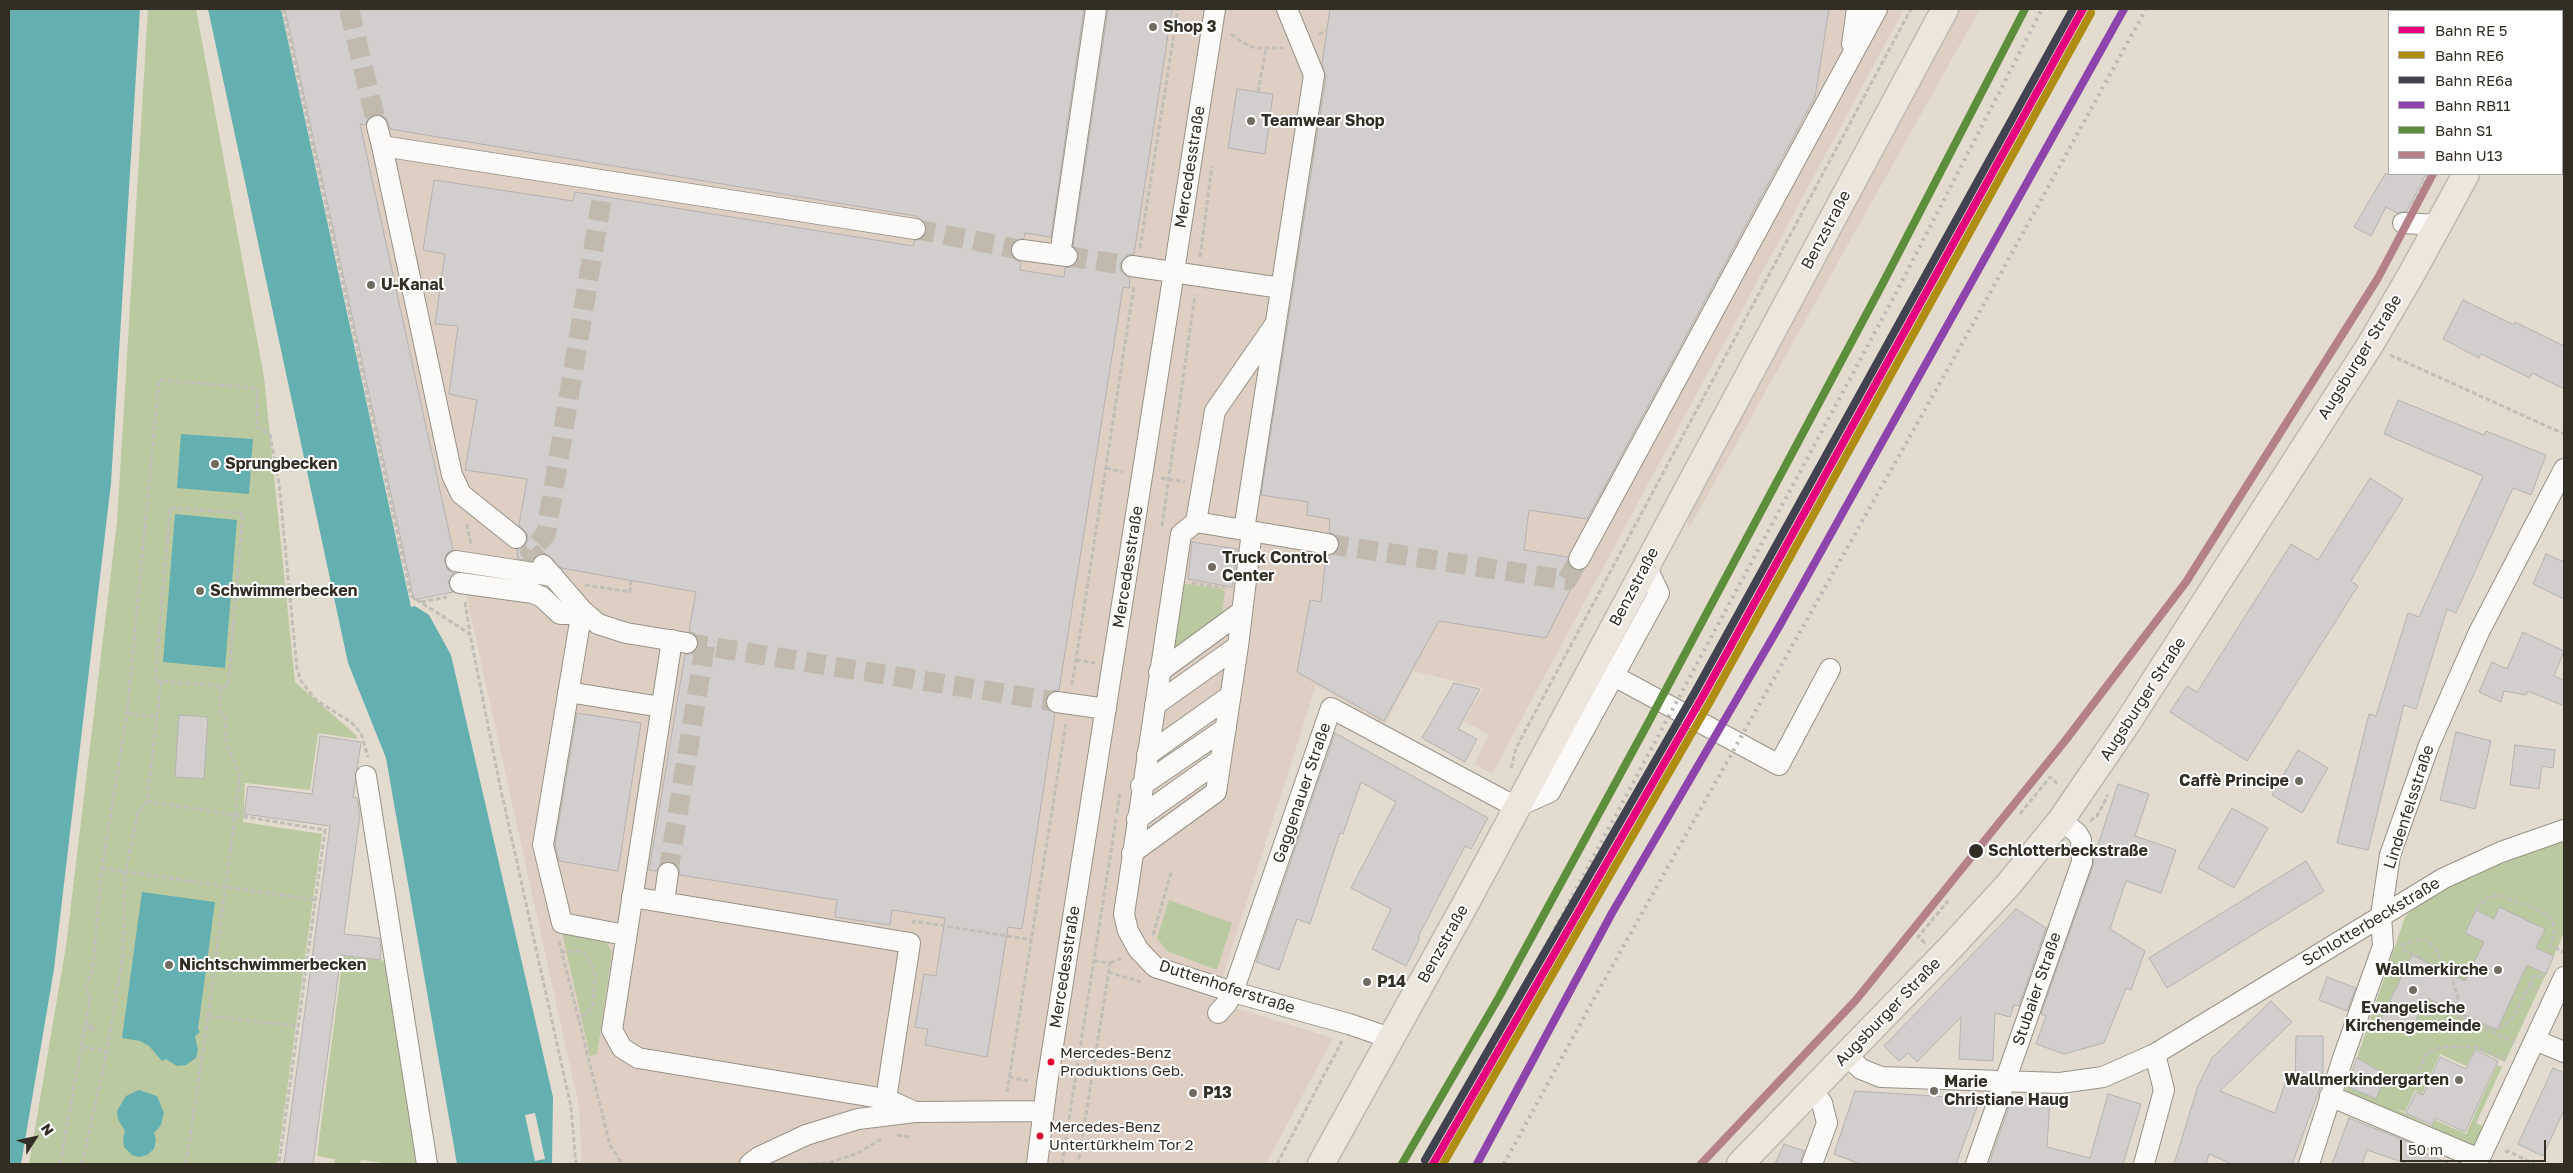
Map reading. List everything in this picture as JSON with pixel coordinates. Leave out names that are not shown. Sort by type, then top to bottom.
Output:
[{"type":"main road","name":"Benzstraße","points":[[1321,1164],[1516,807],[1945,9]]},
{"type":"main road","name":"Augsburger Straße","points":[[1740,1164],[1977,918],[2061,820],[2136,711],[2370,345],[2465,175]]},
{"type":"street","points":[[1022,250],[1063,256],[1096,9]]},
{"type":"street","name":"Mercedesstraße","points":[[1037,1164],[1042,1118],[1215,9]]},
{"type":"street","points":[[1146,762],[1230,695],[1248,556],[1248,531],[1276,323],[1314,75],[1287,9]]},
{"type":"street","points":[[1850,58],[1857,9]]},
{"type":"street","points":[[1579,558],[1877,9]]},
{"type":"street","points":[[377,126],[452,475],[461,494],[516,538]]},
{"type":"street","points":[[382,146],[603,188],[915,229]]},
{"type":"street","points":[[2403,223],[2437,225]]},
{"type":"street","points":[[1135,267],[1281,288]]},
{"type":"street","points":[[1276,323],[1215,412],[1196,522],[1328,544]]},
{"type":"street","name":"Lindenfelsstraße","points":[[2309,1164],[2330,1096],[2383,946],[2381,915],[2390,855],[2429,745],[2479,632],[2564,469]]},
{"type":"street","name":"Duttenhoferstraße","points":[[1196,522],[1181,534],[1124,914],[1128,931],[1138,949],[1155,967],[1227,1006],[1350,1024],[1390,1038]]},
{"type":"street","points":[[1516,807],[1550,792],[1659,593],[1646,566]]},
{"type":"street","points":[[457,582],[557,580],[582,610],[606,628],[679,642],[661,707],[625,935],[612,1030],[622,1048],[638,1058],[886,1099],[915,1112]]},
{"type":"street","points":[[457,582],[533,593],[542,597],[560,614],[582,610]]},
{"type":"street","points":[[582,610],[543,845],[562,923],[625,935]]},
{"type":"street","points":[[1614,676],[1779,765],[1830,669]]},
{"type":"street","points":[[568,692],[661,707]]},
{"type":"street","points":[[1146,762],[1230,695]]},
{"type":"street","points":[[1146,762],[1230,695]]},
{"type":"street","points":[[1146,762],[1230,695]]},
{"type":"street","points":[[1146,762],[1230,695]]},
{"type":"street","points":[[1146,762],[1230,695]]},
{"type":"street","points":[[1063,703],[1106,709]]},
{"type":"street","name":"Gaggenauer Straße","points":[[1227,1006],[1332,708],[1516,807]]},
{"type":"street","points":[[366,776],[427,1164]]},
{"type":"street","name":"Stubaier Straße","points":[[1976,1164],[2082,862],[2081,840],[2077,833],[2061,820]]},
{"type":"street","name":"Schlotterbeckstraße","points":[[1846,1055],[1861,1069],[1881,1077],[2060,1083],[2103,1078],[2155,1054],[2444,878],[2485,859],[2564,830]]},
{"type":"street","points":[[664,902],[668,873]]},
{"type":"street","points":[[632,897],[910,943],[886,1099]]},
{"type":"street","points":[[2330,1096],[2478,1162],[2564,977]]},
{"type":"street","points":[[2533,1044],[2564,1052]]},
{"type":"street","points":[[2144,1164],[2164,1090],[2155,1054]]},
{"type":"street","points":[[1811,1091],[1822,1103],[1827,1123],[1812,1164]]},
{"type":"street","points":[[750,1164],[759,1157],[806,1135],[858,1120],[915,1112],[1004,1113],[1042,1118]]},
{"type":"street","name":"Mercedesstraße","points":[[1025,1164],[1042,1118]]},
{"type":"path","points":[[283,9],[411,596],[470,634]]},
{"type":"path","points":[[1004,1113],[1032,940],[1063,703],[1178,9]]},
{"type":"path","points":[[1516,807],[1509,776],[1516,748],[1911,9]]},
{"type":"path","points":[[1176,24],[1230,33],[1242,42],[1266,49],[1301,44],[1327,30]]},
{"type":"path","points":[[1258,92],[1266,49]]},
{"type":"path","points":[[2403,223],[2428,175]]},
{"type":"path","points":[[2387,353],[2564,434]]},
{"type":"path","points":[[60,1164],[82,1047],[90,1028],[90,997],[85,989],[85,984],[92,974],[102,868],[128,713],[159,380],[257,388],[257,426],[270,435],[279,483],[297,669],[301,681],[315,699],[352,723],[361,733],[368,757],[366,776]]},
{"type":"path","points":[[170,508],[243,513],[228,686],[221,686],[155,681],[170,508]]},
{"type":"path","points":[[557,580],[630,592],[631,581]]},
{"type":"path","points":[[1174,580],[1227,588],[1228,593]]},
{"type":"path","points":[[421,602],[457,582],[470,634],[499,781],[571,1107],[576,1164]]},
{"type":"path","points":[[82,1164],[107,1051],[123,954],[124,873],[138,813],[147,801],[161,681]]},
{"type":"path","points":[[186,1164],[240,774],[226,743],[226,719],[220,711],[221,686]]},
{"type":"path","points":[[128,713],[158,717]]},
{"type":"path","points":[[147,801],[325,830],[279,1164]]},
{"type":"path","points":[[102,868],[124,873],[315,900]]},
{"type":"path","points":[[1152,939],[1171,873]]},
{"type":"path","points":[[2476,910],[2486,898],[2499,894],[2532,907],[2551,918],[2555,930],[2550,946],[2564,952]]},
{"type":"path","points":[[1922,932],[1948,901]]},
{"type":"path","points":[[910,943],[914,921],[1032,940]]},
{"type":"path","points":[[562,923],[556,930],[576,1019],[610,1145],[622,1164]]},
{"type":"path","points":[[2424,962],[2424,958],[2397,947],[2420,939],[2428,941],[2436,948],[2451,976],[2458,997],[2452,1010],[2497,1030],[2512,1019],[2529,986],[2555,997]]},
{"type":"path","points":[[561,952],[580,951],[592,964],[595,989],[592,1003],[588,1013],[576,1019]]},
{"type":"path","points":[[1079,1159],[1110,963],[1094,960]]},
{"type":"path","points":[[2421,1010],[2433,1016],[2437,1007],[2533,1044]]},
{"type":"path","points":[[208,1016],[298,1026]]},
{"type":"path","points":[[1277,1164],[1350,1024]]},
{"type":"path","points":[[82,1047],[107,1051]]},
{"type":"path","points":[[2426,1080],[2417,1075],[2427,1052],[2442,1047],[2475,1047],[2523,1067]]},
{"type":"path","points":[[807,1164],[829,1163],[858,1153],[882,1138],[896,1135],[909,1137]]},
{"type":"path","points":[[2478,1162],[2508,1151],[2534,1164]]},
{"type":"shaded area","points":[[285,9],[1904,9],[1492,774],[1474,764],[1489,735],[1464,721],[1483,688],[1413,671],[1385,725],[1316,685],[1215,1002],[1333,1038],[1266,1164],[582,1164],[579,1107],[465,590],[414,600]]},
{"type":"shaded area","points":[[1951,9],[1980,9],[1689,528],[1683,511]]},
{"type":"green space","points":[[148,9],[196,9],[264,377],[295,682],[356,735],[357,739],[318,733],[310,790],[245,783],[243,822],[322,834],[277,1164],[29,1164],[66,946],[117,522]]},
{"type":"green space","points":[[1181,583],[1222,589],[1225,592],[1221,620],[1177,648],[1173,642]]},
{"type":"green space","points":[[2564,837],[2564,933],[2554,956],[2536,948],[2545,929],[2500,908],[2494,919],[2476,910],[2484,942],[2453,1010],[2497,1030],[2527,965],[2546,974],[2505,1062],[2475,1049],[2466,1066],[2440,1054],[2422,1094],[2415,1090],[2405,1112],[2394,1108],[2431,1126],[2435,1120],[2466,1134],[2497,1065],[2502,1067],[2476,1123],[2488,1129],[2476,1156],[2342,1097],[2347,1086],[2376,1099],[2386,1075],[2357,1058],[2405,917],[2416,907],[2464,876]]},
{"type":"green space","points":[[1169,900],[1232,923],[1217,970],[1167,951],[1157,938]]},
{"type":"green space","points":[[562,932],[606,942],[612,952],[597,1054],[590,1056]]},
{"type":"green space","points":[[343,956],[386,961],[422,1164],[391,1164],[361,1160],[360,1164],[334,1164],[335,1159],[317,1156]]},
{"type":"water","points":[[9,9],[140,9],[111,483],[54,969],[21,1164],[9,1164]]},
{"type":"water","points":[[208,9],[281,9],[411,607],[415,606],[429,615],[451,655],[553,1097],[552,1164],[457,1164],[386,758],[348,663]]},
{"type":"water","name":"Sprungbecken","points":[[181,434],[253,439],[249,494],[177,488]]},
{"type":"water","name":"Schwimmerbecken","points":[[175,514],[237,520],[225,668],[163,662]]},
{"type":"water","name":"Nichtschwimmerbecken","points":[[142,892],[215,902],[198,1029],[200,1032],[195,1036],[198,1050],[196,1058],[186,1065],[177,1066],[166,1059],[162,1061],[149,1046],[140,1041],[122,1038]]},
{"type":"water","points":[[139,1090],[157,1096],[164,1113],[161,1125],[154,1133],[156,1140],[154,1149],[147,1155],[139,1157],[132,1155],[124,1147],[123,1138],[125,1131],[118,1119],[117,1111],[126,1096]]},
{"type":"pier","points":[[535,1113],[545,1159],[535,1161],[525,1115]]},
{"type":"building","points":[[285,9],[1084,9],[1051,237],[1025,233],[1024,238],[1013,242],[1010,249],[1014,259],[1021,262],[1020,270],[1064,277],[1065,268],[1072,267],[1079,258],[1078,251],[1073,246],[1108,9],[1172,9],[1134,254],[1127,255],[1120,264],[1121,271],[1130,278],[1129,288],[1123,287],[1059,690],[1052,691],[1045,700],[1046,707],[1055,714],[1022,929],[1008,927],[987,1057],[925,1045],[928,1029],[915,1027],[924,974],[936,976],[945,918],[892,910],[890,925],[835,917],[837,900],[680,875],[679,868],[670,861],[663,862],[656,871],[649,870],[685,655],[696,651],[699,644],[695,634],[689,631],[696,592],[561,568],[546,554],[536,556],[532,561],[518,559],[517,549],[525,546],[528,539],[527,533],[519,525],[527,479],[465,470],[477,400],[449,394],[458,326],[435,324],[445,254],[423,250],[434,180],[573,201],[575,192],[913,246],[914,241],[924,236],[926,224],[916,216],[390,129],[386,118],[381,115],[369,117],[365,125],[360,124],[453,550],[447,553],[444,560],[448,570],[454,573],[448,582],[453,592],[414,600]]},
{"type":"building","points":[[1330,9],[1829,9],[1815,97],[1587,519],[1529,510],[1524,550],[1568,557],[1569,566],[1574,570],[1580,571],[1546,638],[1439,621],[1384,721],[1297,672],[1310,600],[1321,602],[1326,556],[1337,552],[1339,540],[1329,532],[1330,519],[1307,515],[1308,502],[1261,495],[1326,77],[1322,64]]},
{"type":"building","name":"Teamwear Shop","points":[[1237,89],[1273,94],[1265,154],[1228,148]]},
{"type":"building","points":[[2385,174],[2425,175],[2407,211],[2397,213],[2386,207],[2371,236],[2354,227]]},
{"type":"building","points":[[2463,300],[2514,325],[2515,322],[2564,346],[2564,389],[2532,373],[2530,378],[2481,354],[2479,358],[2443,339]]},
{"type":"building","points":[[2398,400],[2484,435],[2486,431],[2546,455],[2531,495],[2513,488],[2456,613],[2447,609],[2416,709],[2404,705],[2368,850],[2337,843],[2369,714],[2376,716],[2408,613],[2419,617],[2483,476],[2384,434]]},
{"type":"building","points":[[2370,478],[2403,499],[2351,581],[2358,586],[2247,761],[2170,712],[2187,686],[2197,692],[2291,544],[2318,560]]},
{"type":"building","name":"Truck Control Center","points":[[1192,542],[1238,549],[1232,587],[1188,579]]},
{"type":"building","points":[[2546,554],[2564,562],[2564,599],[2533,584]]},
{"type":"building","points":[[2523,632],[2564,651],[2554,676],[2564,680],[2564,706],[2528,691],[2526,695],[2504,691],[2501,702],[2479,692],[2492,662],[2507,669]]},
{"type":"building","points":[[1454,683],[1480,689],[1458,729],[1477,739],[1465,762],[1422,738]]},
{"type":"building","points":[[577,713],[641,723],[618,871],[559,861],[555,845]]},
{"type":"building","points":[[179,715],[208,717],[204,779],[175,777]]},
{"type":"building","points":[[2456,732],[2491,741],[2475,809],[2440,800]]},
{"type":"building","points":[[1335,733],[1488,818],[1471,849],[1465,846],[1418,937],[1420,938],[1406,966],[1372,949],[1391,909],[1351,888],[1396,802],[1361,782],[1343,834],[1340,833],[1310,924],[1297,919],[1279,970],[1256,962]]},
{"type":"building","points":[[320,736],[361,742],[353,797],[357,798],[360,815],[344,934],[379,938],[381,948],[380,960],[341,955],[313,1164],[284,1164],[330,826],[244,814],[248,786],[312,794]]},
{"type":"building","points":[[2515,745],[2555,750],[2553,768],[2542,766],[2539,789],[2510,785]]},
{"type":"building","points":[[2298,750],[2328,768],[2302,813],[2272,795]]},
{"type":"building","points":[[2118,784],[2149,794],[2135,836],[2176,850],[2161,893],[2126,881],[2110,929],[2145,951],[2131,990],[2126,988],[2104,1043],[2064,1054],[2036,1044],[2046,1016],[2041,1014],[2093,866],[2094,857]]},
{"type":"building","points":[[2232,808],[2268,828],[2234,888],[2198,868]]},
{"type":"building","points":[[2306,861],[2324,891],[2167,988],[2149,958]]},
{"type":"building","name":"Wallmerkirche","points":[[2499,907],[2545,929],[2536,948],[2554,956],[2546,974],[2527,965],[2497,1030],[2427,998],[2409,1033],[2381,1019],[2412,955],[2465,981],[2484,942],[2465,933],[2476,910],[2494,919]]},
{"type":"building","points":[[2016,909],[2046,928],[2019,1006],[2014,1005],[2010,1017],[1995,1013],[1993,1061],[1959,1059],[1961,1017],[1917,1062],[1908,1053],[1899,1061],[1884,1046]]},
{"type":"building","points":[[2327,977],[2356,988],[2347,1011],[2319,1000]]},
{"type":"building","points":[[2271,1001],[2292,1022],[2220,1091],[2275,1113],[2286,1080],[2295,1083],[2296,1036],[2323,1036],[2323,1080],[2292,1164],[2232,1164],[2209,1154],[2206,1164],[2174,1164],[2198,1086],[2212,1058]]},
{"type":"building","name":"Wallmerkindergarten","points":[[2475,1050],[2498,1061],[2465,1132],[2435,1118],[2432,1125],[2406,1113],[2416,1092],[2423,1095],[2440,1057],[2466,1069]]},
{"type":"building","points":[[2357,1058],[2386,1075],[2376,1099],[2347,1086]]},
{"type":"building","points":[[2553,1068],[2564,1073],[2564,1110],[2543,1156],[2518,1144]]},
{"type":"building","points":[[1855,1091],[1980,1099],[1956,1164],[1860,1164],[1834,1154]]},
{"type":"building","points":[[2108,1094],[2141,1104],[2123,1164],[1989,1164],[2012,1098],[2050,1100],[2047,1147],[2090,1158]]},
{"type":"building","points":[[2349,1118],[2421,1147],[2419,1151],[2451,1164],[2408,1164],[2367,1150],[2362,1164],[2332,1164]]},
{"type":"building","points":[[1784,1144],[1804,1151],[1800,1164],[1775,1164]]},
{"type":"tunnel","points":[[349,9],[377,126]]},
{"type":"tunnel","points":[[543,565],[530,551],[546,534],[602,197]]},
{"type":"tunnel","points":[[915,229],[1022,250]]},
{"type":"tunnel","points":[[1067,256],[1132,266]]},
{"type":"tunnel","points":[[1328,544],[1567,580],[1579,559]]},
{"type":"tunnel","points":[[687,643],[1057,702]]},
{"type":"tunnel","points":[[668,873],[705,646]]},
{"type":"railway","points":[[1438,1155],[1484,1070],[1538,960],[1896,293],[2042,9]]},
{"type":"railway","points":[[1504,1164],[1596,995],[1968,333],[2146,9]]},
{"type":"transit line","points":[[1433,1164],[1703,696],[2083,9]]},
{"type":"rail line","name":"S1","points":[[1402,1164],[1499,997],[1647,725],[1883,283],[2025,9]]},
{"type":"rail line","name":"RE6a","points":[[1425,1160],[1695,692],[2073,9]]},
{"type":"rail line","name":"RB11","points":[[1477,1164],[1612,913],[1780,625],[2124,9]]},
{"type":"rail line","name":"RE6","points":[[1443,1164],[1711,700],[2091,13]]},
{"type":"rail line","name":"U13","points":[[1701,1164],[1856,1000],[2065,741],[2186,582],[2378,278],[2432,175]]},
{"type":"place","name":"Shop 3","points":[[1153,27]]},
{"type":"place","name":"Teamwear Shop","points":[[1251,121]]},
{"type":"place","name":"U-Kanal","points":[[371,285]]},
{"type":"place","name":"Sprungbecken","points":[[215,464]]},
{"type":"place","name":"Truck Control Center","points":[[1212,567]]},
{"type":"place","name":"Schwimmerbecken","points":[[200,591]]},
{"type":"place","name":"Caffè Principe","points":[[2299,781]]},
{"type":"place","name":"Schlotterbeckstraße","points":[[1976,851]]},
{"type":"place","name":"Nichtschwimmerbecken","points":[[169,965]]},
{"type":"place","name":"Wallmerkirche","points":[[2498,970]]},
{"type":"place","name":"P14","points":[[1367,982]]},
{"type":"place","name":"Evangelische Kirchengemeinde","points":[[2413,990]]},
{"type":"place","name":"Mercedes-Benz Produktions Geb.","points":[[1051,1062]]},
{"type":"place","name":"Wallmerkindergarten","points":[[2459,1080]]},
{"type":"place","name":"Marie Christiane Haug","points":[[1934,1091]]},
{"type":"place","name":"P13","points":[[1193,1093]]},
{"type":"place","name":"Mercedes-Benz Untertürkheim Tor 2","points":[[1040,1136]]}]
